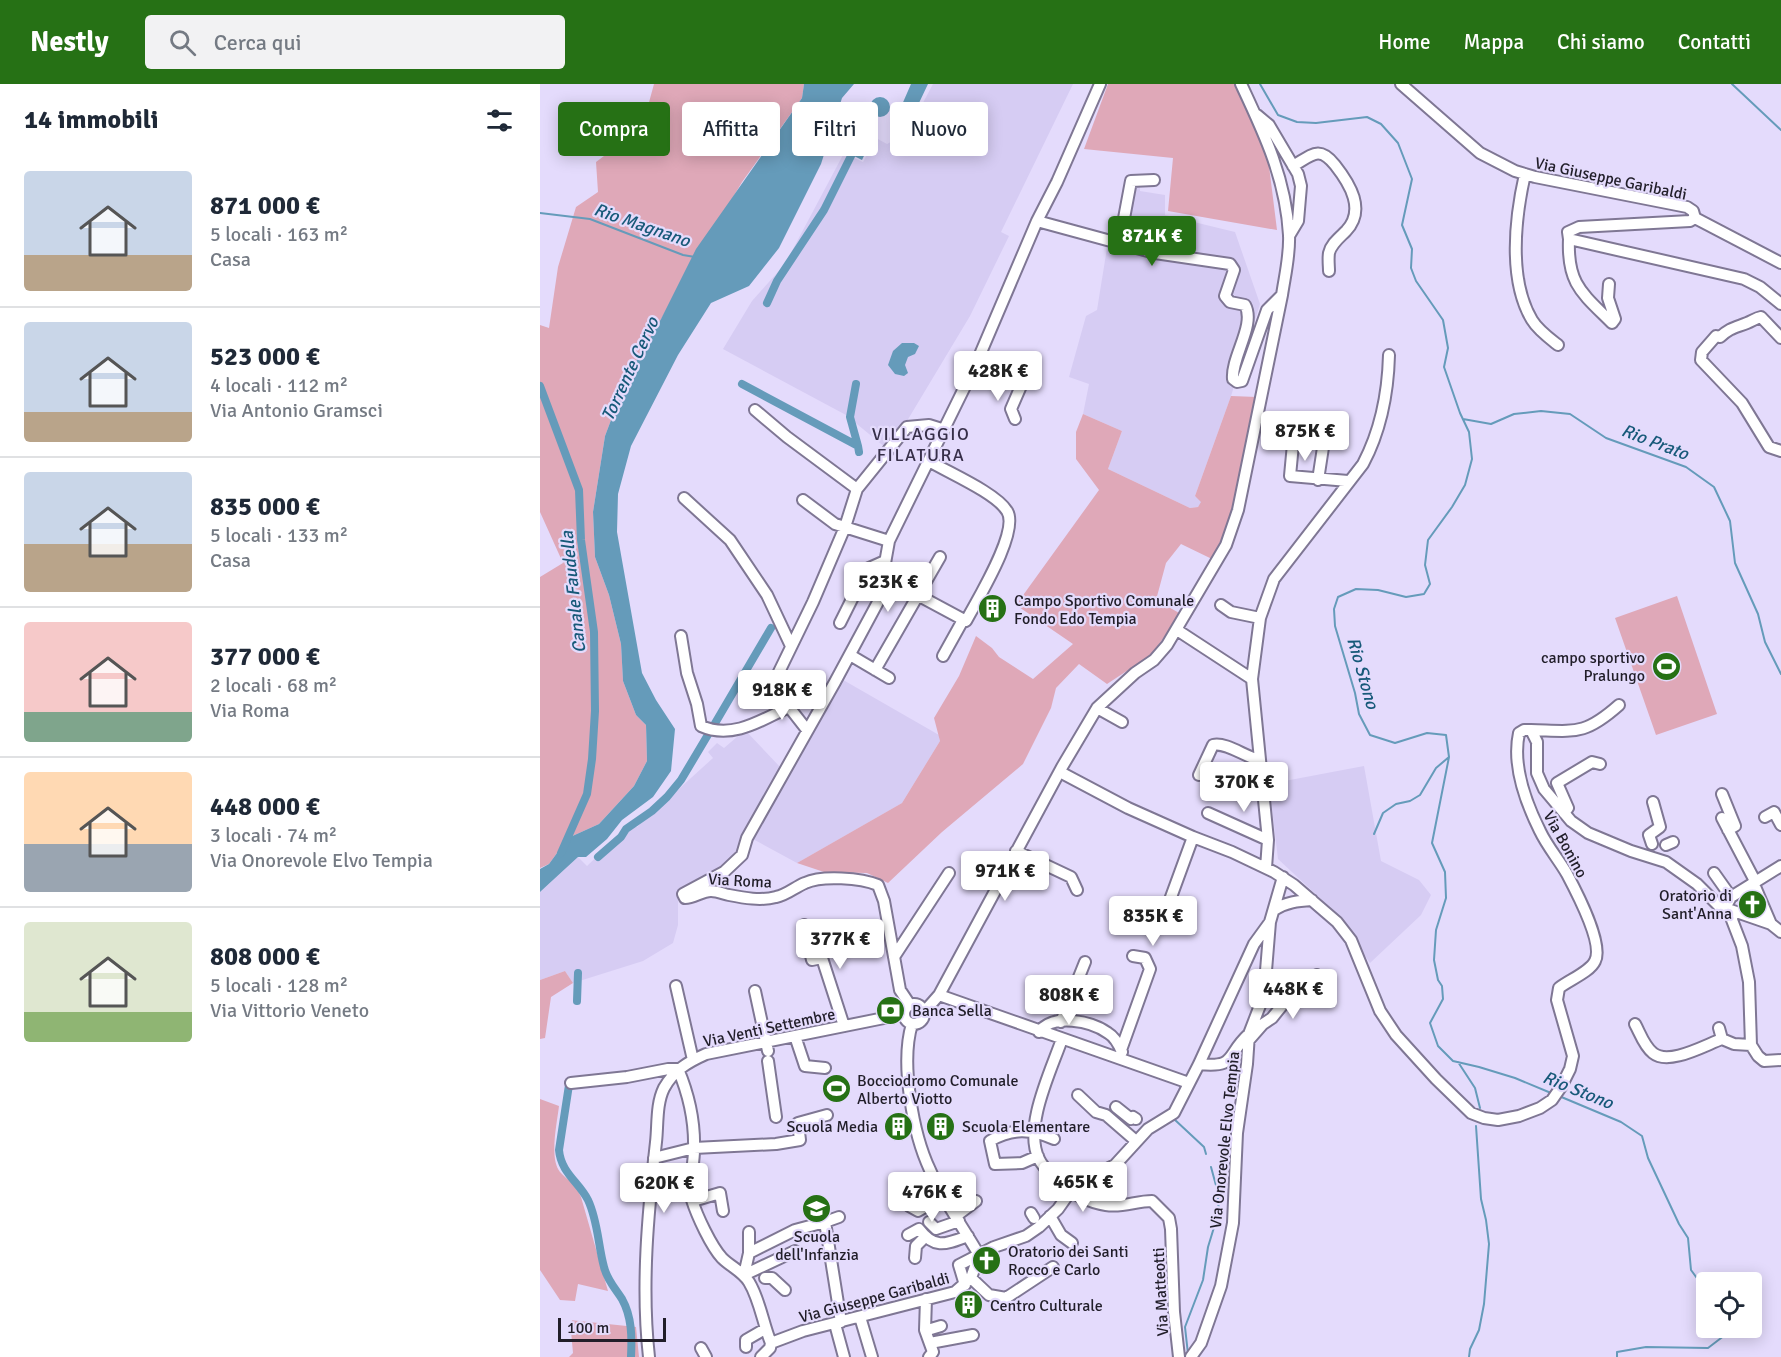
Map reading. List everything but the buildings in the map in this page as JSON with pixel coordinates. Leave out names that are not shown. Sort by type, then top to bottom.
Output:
[{"type":"street","name":"Via Roma","points":[[907,1010],[900,990],[882,891],[878,885],[854,879],[812,880],[777,897],[768,898],[746,898],[712,891],[685,898],[683,894],[724,872],[742,855],[747,838],[878,602],[890,541],[976,364],[1037,221],[1057,182],[1100,84]]},
{"type":"street","points":[[924,1012],[917,1004],[907,1010],[906,1021],[912,1024],[921,1021],[924,1012],[939,995],[1016,851],[1097,708],[1135,673],[1154,660],[1177,630],[1226,545],[1238,510],[1282,295],[1289,236],[1282,184],[1268,140],[1241,84]]},
{"type":"street","name":"Via Giuseppe Garibaldi","points":[[1401,84],[1480,153],[1493,161],[1525,174],[1687,207],[1693,211],[1695,218],[1690,221],[1579,227],[1568,232],[1569,239]]},
{"type":"street","points":[[1254,113],[1269,124],[1298,174],[1300,186],[1298,221],[1289,236]]},
{"type":"street","points":[[1293,166],[1313,154],[1325,154],[1349,184],[1353,195],[1354,220],[1329,252],[1329,272]]},
{"type":"street","points":[[1525,174],[1521,190],[1515,250],[1516,270],[1531,319],[1558,345]]},
{"type":"street","points":[[1119,245],[1131,182],[1154,180]]},
{"type":"street","points":[[1695,218],[1781,263]]},
{"type":"street","points":[[1037,221],[1119,245],[1155,253],[1230,264],[1234,270],[1225,296],[1230,302],[1245,305],[1248,309],[1246,330],[1232,371],[1233,379],[1237,382],[1242,381],[1267,310],[1282,295]]},
{"type":"street","points":[[1609,284],[1608,298],[1615,319],[1612,323],[1577,287],[1570,269],[1569,239],[1744,279],[1760,286],[1781,304]]},
{"type":"street","points":[[1781,338],[1761,317],[1757,317],[1731,328],[1720,337],[1716,336],[1702,352],[1701,360],[1742,403],[1769,447],[1781,451]]},
{"type":"street","points":[[1266,868],[1268,840],[1252,679],[1260,618],[1274,579],[1363,464],[1374,444],[1381,422],[1389,372],[1389,355]]},
{"type":"street","points":[[976,364],[1014,379],[1021,386],[1011,409],[1015,419]]},
{"type":"street","points":[[755,410],[786,437],[857,489]]},
{"type":"street","points":[[807,730],[776,695],[777,674],[813,602],[857,489],[907,428],[929,425],[945,430]]},
{"type":"street","points":[[1318,480],[1326,428]]},
{"type":"street","points":[[1293,444],[1290,476],[1348,481]]},
{"type":"street","points":[[929,461],[995,498],[1008,512],[1011,520],[1003,549],[966,621],[963,620],[943,656]]},
{"type":"street","points":[[684,498],[730,540],[767,596],[791,646]]},
{"type":"street","points":[[803,500],[822,516],[844,527],[890,541]]},
{"type":"street","points":[[875,670],[940,557]]},
{"type":"street","points":[[840,623],[867,569],[885,561]]},
{"type":"street","points":[[884,577],[963,620]]},
{"type":"street","points":[[1221,605],[1231,612],[1260,618]]},
{"type":"street","points":[[1177,630],[1252,679]]},
{"type":"street","points":[[681,636],[687,674],[697,704],[701,726],[709,730],[747,728],[789,707]]},
{"type":"street","points":[[850,655],[889,678]]},
{"type":"street","points":[[1532,730],[1578,731],[1594,725],[1619,705]]},
{"type":"street","points":[[1097,708],[1122,722]]},
{"type":"street","name":"Via Bonino","points":[[1312,900],[1337,922],[1351,940],[1372,995],[1396,1035],[1464,1108],[1484,1118],[1498,1120],[1519,1116],[1540,1108],[1552,1100],[1561,1087],[1573,1056],[1557,1000],[1559,988],[1591,967],[1597,959],[1596,943],[1586,914],[1567,875],[1541,834],[1523,789],[1517,744],[1519,733],[1532,730],[1537,742],[1537,773],[1544,789],[1571,821],[1588,833],[1631,851],[1661,848],[1712,900],[1729,909],[1771,924],[1781,932]]},
{"type":"street","points":[[1199,775],[1213,745],[1220,744],[1249,758],[1260,760]]},
{"type":"street","points":[[1564,813],[1568,807],[1557,783],[1592,762],[1600,764]]},
{"type":"street","points":[[1060,772],[1128,808],[1266,868],[1283,877],[1312,900]]},
{"type":"street","points":[[1722,794],[1735,826],[1728,830]]},
{"type":"street","points":[[1653,802],[1660,827],[1648,835],[1661,848]]},
{"type":"street","points":[[1766,817],[1774,812],[1781,825]]},
{"type":"street","points":[[1208,813],[1268,840]]},
{"type":"street","points":[[1722,818],[1754,882],[1771,924]]},
{"type":"street","points":[[1163,919],[1193,837]]},
{"type":"street","points":[[1016,851],[1071,877],[1077,890]]},
{"type":"street","points":[[1731,897],[1781,867]]},
{"type":"street","points":[[894,957],[949,873]]},
{"type":"street","points":[[1714,873],[1731,897],[1729,909],[1742,946],[1749,982],[1751,1045],[1764,1061],[1781,1060]]},
{"type":"street","points":[[1053,1267],[1006,1298],[989,1295],[968,1282],[959,1265],[994,1247],[1026,1236],[1036,1221],[1050,1216],[1070,1192],[1082,1182],[1115,1165],[1136,1142],[1143,1125],[1174,1113],[1254,944],[1270,922],[1283,877]]},
{"type":"street","points":[[1274,910],[1281,905],[1312,900]]},
{"type":"street","name":"Via Onorevole Elvo Tempia","points":[[1191,1357],[1201,1343],[1221,1286],[1233,1223],[1237,1133],[1249,1037],[1264,995],[1270,922]]},
{"type":"street","points":[[804,925],[812,960],[822,958],[844,1026]]},
{"type":"street","points":[[1124,1055],[1150,969],[1145,958],[1133,956]]},
{"type":"street","points":[[1061,1022],[1085,962]]},
{"type":"street","points":[[1272,1018],[1297,987],[1317,975]]},
{"type":"street","points":[[676,986],[693,1060]]},
{"type":"street","points":[[755,991],[768,1051],[776,1117]]},
{"type":"street","points":[[939,995],[1039,1032],[1124,1055],[1189,1083]]},
{"type":"street","points":[[1199,1064],[1223,1065],[1237,1046],[1296,999]]},
{"type":"street","name":"Via Venti Settembre","points":[[571,1083],[678,1069],[706,1054],[768,1051],[795,1036],[907,1010]]},
{"type":"street","points":[[1039,1032],[1042,1028],[1071,1021],[1096,1027],[1108,1033],[1124,1055]]},
{"type":"street","points":[[912,1024],[907,1051],[910,1094],[922,1151],[930,1171],[979,1255]]},
{"type":"street","points":[[1635,1024],[1651,1052],[1661,1057],[1681,1055],[1720,1034],[1734,1044],[1751,1045]]},
{"type":"street","points":[[795,1036],[805,1066],[825,1068]]},
{"type":"street","name":"Via Matteotti","points":[[1062,1039],[1037,1112],[1034,1131],[1038,1156],[1048,1172],[1070,1192],[1106,1205],[1120,1207],[1141,1201],[1152,1201],[1169,1218],[1179,1357]]},
{"type":"street","points":[[678,1069],[692,1112],[694,1148],[691,1190],[693,1201],[714,1248],[749,1280]]},
{"type":"street","points":[[649,1357],[645,1300],[657,1120],[663,1089],[678,1069]]},
{"type":"street","points":[[1078,1095],[1096,1112],[1106,1115],[1136,1142]]},
{"type":"street","points":[[1116,1107],[1143,1125]]},
{"type":"street","points":[[654,1158],[694,1148],[776,1144],[800,1140],[798,1123],[827,1115]]},
{"type":"street","points":[[1038,1156],[1022,1163],[995,1164],[990,1141],[1003,1133],[1034,1131],[1054,1139]]},
{"type":"street","points":[[693,1201],[720,1193],[723,1211]]},
{"type":"street","points":[[909,1206],[918,1211],[944,1196]]},
{"type":"street","points":[[929,1222],[936,1229],[958,1218],[976,1201]]},
{"type":"street","points":[[1050,1216],[1061,1235],[1072,1243]]},
{"type":"street","points":[[749,1253],[802,1227],[839,1217]]},
{"type":"street","points":[[825,1222],[844,1357]]},
{"type":"street","points":[[908,1235],[919,1229],[924,1237],[936,1244],[968,1236]]},
{"type":"street","points":[[749,1232],[749,1280],[771,1345],[779,1357]]},
{"type":"street","points":[[915,1258],[916,1246],[924,1237]]},
{"type":"street","points":[[749,1280],[795,1251]]},
{"type":"street","name":"Via Giuseppe Garibaldi","points":[[760,1357],[771,1345],[803,1331],[955,1292],[968,1282],[979,1255]]},
{"type":"street","points":[[765,1278],[772,1278],[786,1290]]},
{"type":"street","points":[[926,1299],[933,1352],[929,1357]]},
{"type":"street","points":[[860,1317],[872,1357]]},
{"type":"street","points":[[746,1347],[746,1340],[765,1329]]},
{"type":"street","points":[[930,1343],[973,1335]]},
{"type":"shaded area","points":[[654,84],[804,84],[802,98],[799,102],[792,102],[792,112],[780,129],[780,102],[682,102],[682,156],[761,156],[742,182],[628,375],[605,436],[593,512],[595,557],[609,595],[621,644],[623,681],[636,715],[646,725],[647,761],[634,786],[599,824],[568,838],[549,864],[540,868],[540,577],[563,563],[540,512],[540,325],[549,328],[558,267],[576,207],[598,192],[596,162],[604,156],[670,156],[670,102],[649,102]]},
{"type":"shaded area","points":[[933,84],[1073,84],[1001,232],[1009,236],[970,316],[904,426],[886,448],[846,415],[723,349],[752,301],[785,264],[842,156],[850,156],[863,162],[866,156],[878,156],[878,139],[887,144],[890,142],[890,156],[988,156],[988,102],[923,102]]},
{"type":"shaded area","points":[[1108,84],[1235,84],[1268,158],[1277,230],[1168,211],[1173,158],[1084,149]]},
{"type":"shaded area","points":[[1131,175],[1140,178],[1140,191],[1165,195],[1165,215],[1235,232],[1260,304],[1231,396],[1195,496],[1202,502],[1198,507],[1190,508],[1108,469],[1122,431],[1083,414],[1089,384],[1069,377],[1086,316],[1097,310],[1107,248],[1118,246]]},
{"type":"shaded area","points":[[1231,396],[1257,397],[1234,512],[1212,559],[1181,544],[1166,563],[1156,600],[1181,614],[1151,655],[1107,684],[1079,664],[1056,688],[1051,708],[1023,764],[942,832],[888,883],[867,873],[824,872],[797,863],[902,803],[940,741],[934,718],[959,676],[976,636],[992,648],[999,657],[1033,679],[1073,644],[1016,605],[1099,490],[1076,459],[1076,432],[1083,414],[1122,431],[1108,469],[1190,508],[1198,507],[1201,502],[1195,496]]},
{"type":"shaded area","name":"campo sportivo Pralungo","points":[[1677,596],[1717,714],[1656,735],[1615,618]]},
{"type":"shaded area","points":[[838,677],[939,735],[940,741],[902,803],[797,863],[751,838],[733,861],[678,891],[678,925],[673,943],[643,961],[573,983],[565,971],[540,980],[540,892],[578,857],[587,866],[632,823],[637,827],[713,758],[708,752],[717,743],[724,748],[745,730],[781,768]]},
{"type":"shaded area","points":[[1364,766],[1381,861],[1419,880],[1431,895],[1421,915],[1370,963],[1336,913],[1278,859],[1269,784]]},
{"type":"shaded area","points":[[565,971],[573,983],[551,997],[545,1038],[540,1039],[540,980]]},
{"type":"shaded area","points":[[540,1099],[559,1106],[555,1159],[560,1172],[574,1184],[581,1197],[608,1291],[578,1284],[575,1301],[560,1300],[540,1270]]},
{"type":"shaded area","points":[[570,1320],[636,1327],[639,1357],[569,1357],[573,1353]]},
{"type":"water","points":[[804,84],[854,84],[841,102],[799,102]]},
{"type":"water","points":[[911,84],[928,84],[919,102],[903,102]]},
{"type":"water","points":[[880,97],[889,103],[887,114],[878,116],[878,102],[872,102],[873,100]]},
{"type":"water","points":[[792,112],[792,156],[824,156],[821,164],[779,248],[749,286],[711,303],[678,355],[631,446],[618,494],[617,532],[642,673],[675,729],[671,771],[653,797],[622,820],[607,839],[586,857],[578,857],[540,892],[540,869],[549,864],[568,838],[599,824],[634,786],[647,761],[646,725],[636,715],[623,681],[621,644],[609,595],[595,557],[593,512],[605,436],[628,375],[661,319],[696,249],[761,156],[780,156],[780,129]]},
{"type":"water","points":[[902,343],[914,343],[919,346],[915,354],[908,357],[905,365],[908,373],[904,376],[895,374],[888,365],[893,351]]},
{"type":"waterway","name":"Rio Stono","points":[[1260,84],[1278,115],[1297,122],[1316,123],[1367,117],[1381,124],[1398,143],[1412,179],[1402,225],[1412,249],[1411,268],[1416,281],[1443,320],[1448,348],[1444,367],[1469,432],[1472,459],[1465,485],[1428,540],[1425,565],[1430,584],[1424,594],[1406,597],[1378,590],[1356,589],[1338,597],[1334,609],[1335,626],[1359,714],[1370,735],[1395,743],[1427,733],[1446,735],[1449,757],[1432,843],[1445,872],[1446,898],[1436,930],[1434,960],[1438,980],[1442,986],[1443,999],[1430,1023],[1438,1046],[1453,1061],[1515,1078],[1551,1093]]},
{"type":"waterway","points":[[1732,84],[1781,130]]},
{"type":"waterway","points":[[767,303],[777,281],[824,210],[851,156]]},
{"type":"waterway","name":"Rio Magnano","points":[[540,213],[590,219],[683,255],[695,257]]},
{"type":"waterway","points":[[742,384],[858,446],[859,452]]},
{"type":"waterway","points":[[856,384],[850,417],[858,446]]},
{"type":"waterway","name":"Canale Faudella","points":[[540,386],[579,490],[581,540],[594,632],[595,711],[587,794],[561,853]]},
{"type":"waterway","name":"Rio Prato","points":[[1463,419],[1491,424],[1514,414],[1541,411],[1570,414],[1606,438],[1686,467],[1714,487],[1730,521],[1735,563],[1758,614],[1765,642],[1781,674]]},
{"type":"waterway","points":[[714,725],[771,628]]},
{"type":"waterway","points":[[598,857],[621,837],[626,829],[652,811],[667,797],[681,780],[709,733]]},
{"type":"waterway","points":[[1374,834],[1383,813],[1396,804],[1410,801],[1420,795],[1436,768],[1449,757]]},
{"type":"waterway","points":[[577,1001],[578,973]]},
{"type":"waterway","points":[[1458,1062],[1475,1088],[1480,1108]]},
{"type":"waterway","points":[[569,1085],[559,1150],[560,1158],[591,1208],[605,1272],[622,1299],[630,1320],[631,1357]]},
{"type":"waterway","name":"Rio Stono","points":[[1559,1096],[1621,1122],[1642,1136],[1648,1158],[1688,1238],[1691,1270],[1696,1277]]},
{"type":"waterway","points":[[1174,1119],[1204,1147],[1206,1154]]},
{"type":"waterway","points":[[1469,1357],[1470,1349],[1479,1330],[1484,1304],[1489,1244],[1481,1199],[1476,1126]]},
{"type":"waterway","points":[[1188,1354],[1185,1327],[1203,1280],[1208,1247],[1219,1211],[1217,1189],[1211,1167]]},
{"type":"waterway","name":"Rio Stono","points":[[1617,1357],[1617,1352],[1646,1347],[1708,1348],[1721,1338]]},
{"type":"place","name":"Campo Sportivo Comunale Fondo Edo Tempia","points":[[993,609]]},
{"type":"place","name":"campo sportivo Pralungo","points":[[1666,666]]},
{"type":"place","name":"Oratorio di Sant'Anna","points":[[1753,904]]},
{"type":"place","name":"Banca Sella","points":[[891,1010]]},
{"type":"place","name":"Bocciodromo Comunale Alberto Viotto","points":[[836,1089]]},
{"type":"place","name":"Scuola Media","points":[[899,1126]]},
{"type":"place","name":"Scuola Elementare","points":[[941,1126]]},
{"type":"place","name":"Scuola dell'Infanzia","points":[[817,1208]]},
{"type":"place","name":"Oratorio dei Santi Rocco e Carlo","points":[[987,1260]]},
{"type":"place","name":"Centro Culturale","points":[[969,1305]]},
{"type":"district","name":"VILLAGGIO FILATURA","points":[[921,444]]},
{"type":"water label","name":"Torrente Cervo","points":[[630,369]]}]
